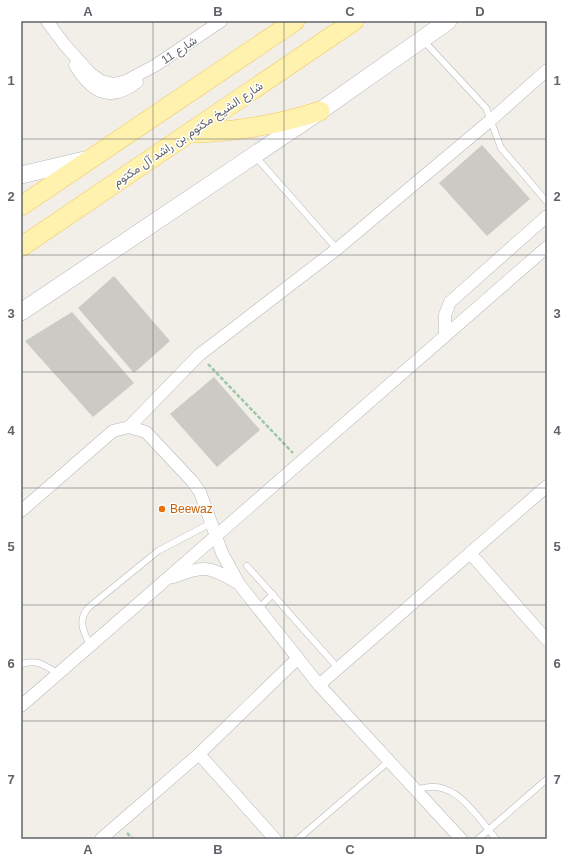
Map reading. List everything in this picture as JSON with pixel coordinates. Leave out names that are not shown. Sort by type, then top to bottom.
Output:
[{"type":"main road","points":[[21,206],[295,21]]},
{"type":"main road","name":"شارع الشيخ مكتوم بن راشد آل مكتوم","points":[[21,247],[354,21]]},
{"type":"main road","points":[[190,133],[223,132],[256,128],[289,121],[320,110]]},
{"type":"street","name":"شارع 11","points":[[47,21],[64,44],[80,73],[88,84],[107,93],[114,93],[127,89],[156,65],[221,21]]},
{"type":"street","points":[[21,312],[254,155],[448,21]]},
{"type":"street","points":[[21,511],[106,436],[117,430],[128,427],[199,355],[337,249],[492,119],[547,70]]},
{"type":"street","points":[[21,175],[95,157]]},
{"type":"street","points":[[446,334],[445,315],[450,302],[547,216]]},
{"type":"street","points":[[21,706],[547,247]]},
{"type":"street","points":[[128,427],[146,432],[192,481],[200,492],[215,536],[227,564],[239,584],[320,685],[461,839]]},
{"type":"street","points":[[320,685],[547,486]]},
{"type":"street","points":[[470,553],[547,640]]},
{"type":"street","points":[[166,579],[190,570],[205,568],[216,571],[239,584]]},
{"type":"street","points":[[101,839],[199,754],[298,658]]},
{"type":"street","points":[[199,754],[275,839]]},
{"type":"lane","points":[[422,39],[482,103],[492,119],[495,133],[501,148],[547,202]]},
{"type":"lane","points":[[254,155],[337,249]]},
{"type":"lane","points":[[90,645],[82,625],[82,619],[88,608],[158,551],[210,523]]},
{"type":"lane","points":[[248,566],[338,668]]},
{"type":"lane","points":[[259,608],[273,594]]},
{"type":"lane","points":[[21,664],[31,661],[39,662],[58,673]]},
{"type":"lane","points":[[298,839],[389,760]]},
{"type":"lane","points":[[478,839],[547,779]]},
{"type":"lane","points":[[416,790],[432,785],[447,789],[459,797],[496,839]]},
{"type":"path","points":[[199,355],[301,461]]},
{"type":"building","points":[[482,145],[530,199],[487,236],[439,183]]},
{"type":"building","points":[[114,276],[170,341],[134,373],[78,308]]},
{"type":"building","points":[[72,312],[134,383],[93,417],[25,341]]},
{"type":"building","points":[[214,377],[260,430],[217,467],[170,414]]},
{"type":"place","name":"Beewaz","points":[[162,509]]}]
